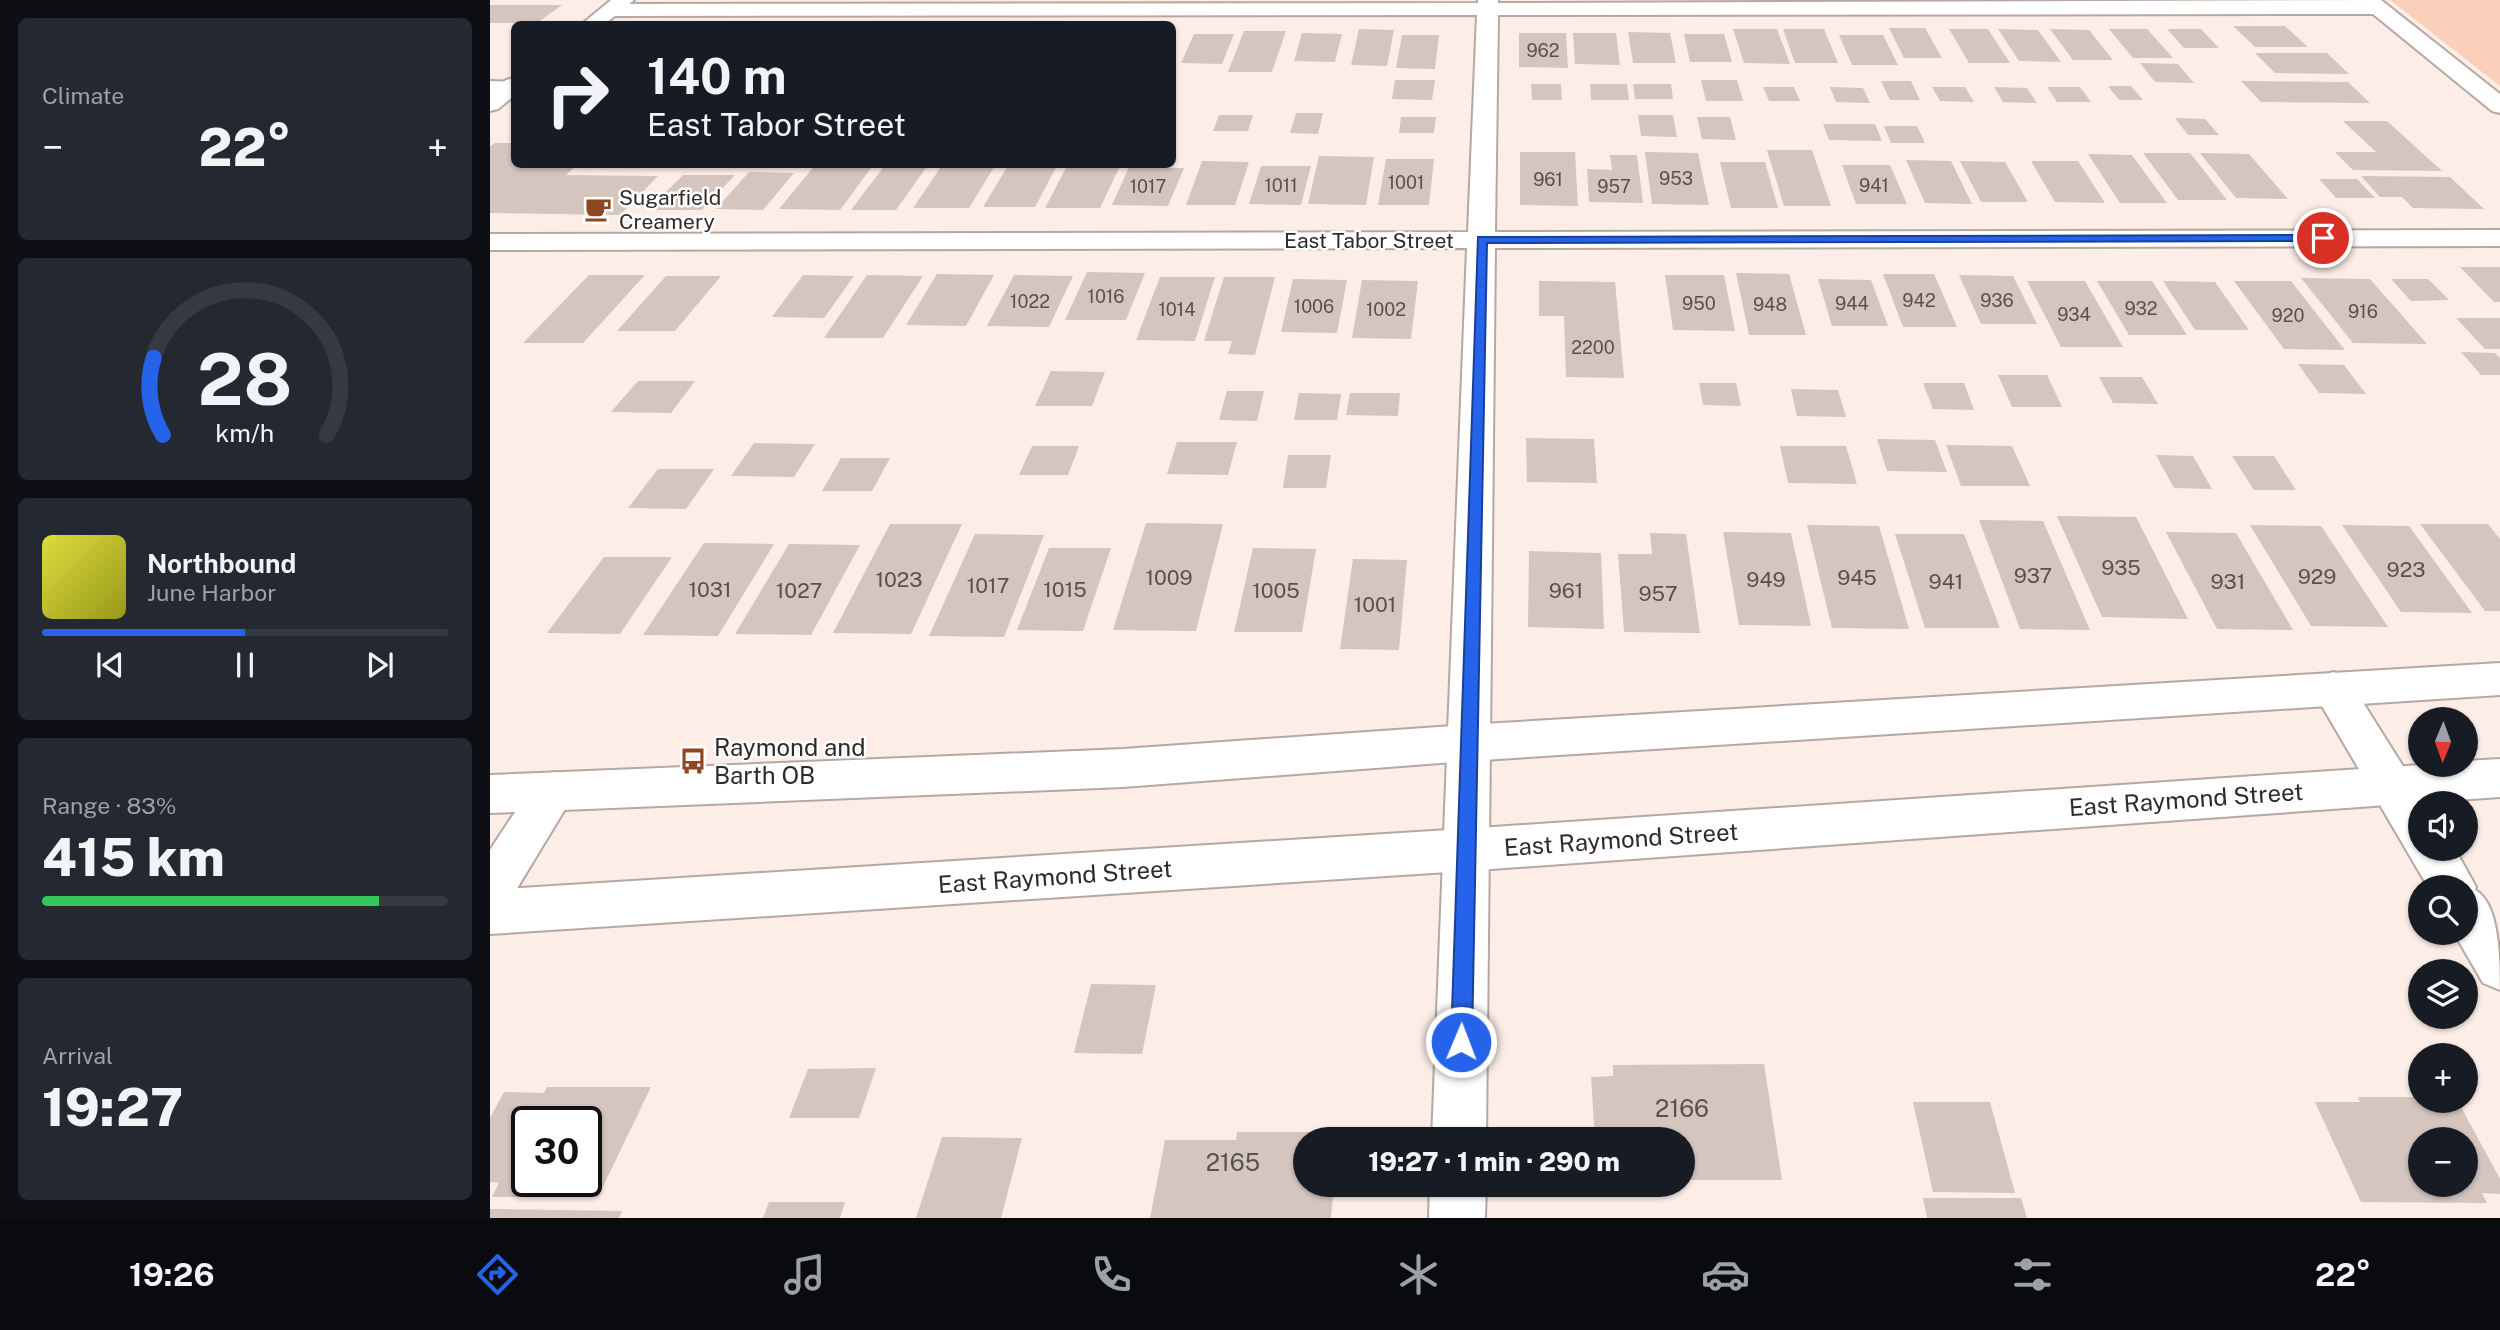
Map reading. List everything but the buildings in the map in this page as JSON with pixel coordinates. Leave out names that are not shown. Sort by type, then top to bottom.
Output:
[{"type":"street","points":[[597,21],[618,5],[2373,4],[2500,106]]},
{"type":"street","points":[[1459,1127],[1464,850],[1488,5]]},
{"type":"street","points":[[490,104],[505,87]]},
{"type":"street","name":"East Tabor Street","points":[[490,242],[2500,238]]},
{"type":"street","points":[[490,794],[1123,768],[1467,743],[2500,679]]},
{"type":"street","points":[[2333,689],[2408,812]]},
{"type":"street","name":"East Raymond Street","points":[[490,912],[1464,850],[2500,778]]},
{"type":"street","points":[[490,890],[554,791]]},
{"type":"street","points":[[2478,929],[2500,966]]},
{"type":"street","points":[[1457,1218],[1458,1197]]},
{"type":"shaded area","points":[[2390,0],[2500,0],[2500,86]]},
{"type":"place","name":"Sugarfield Creamery","points":[[598,209]]},
{"type":"place","name":"Raymond and Barth OB","points":[[693,761]]},
{"type":"route","points":[[1461,1042],[1482,240],[2323,238]]}]
